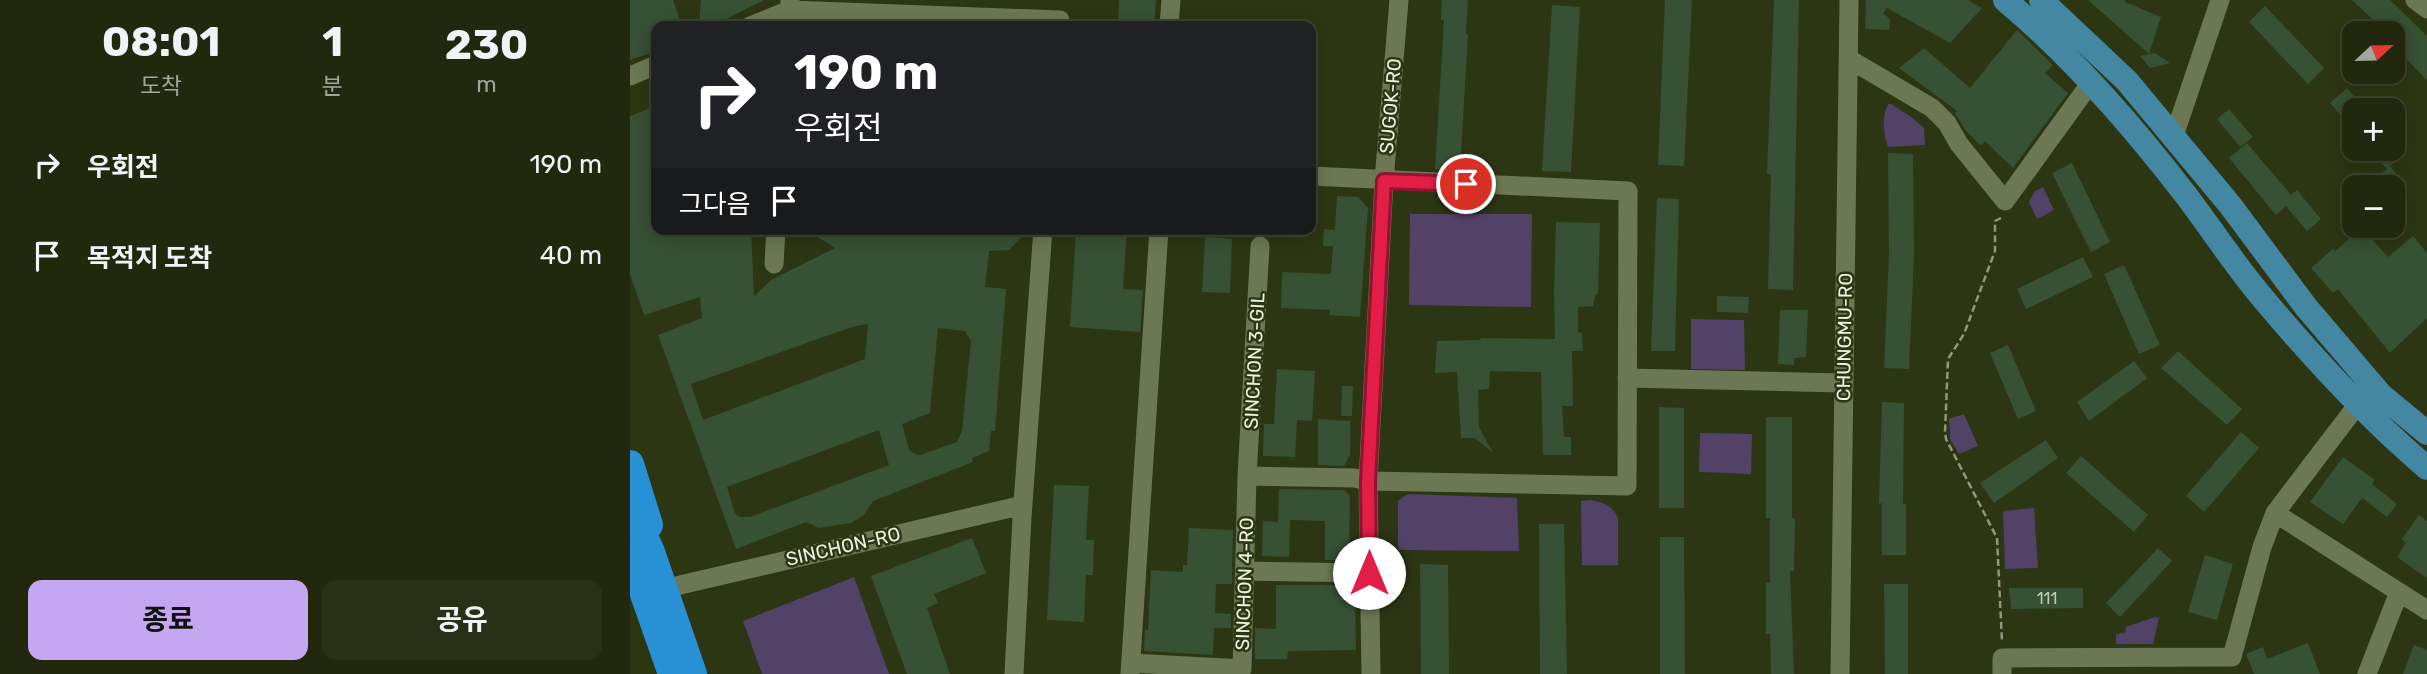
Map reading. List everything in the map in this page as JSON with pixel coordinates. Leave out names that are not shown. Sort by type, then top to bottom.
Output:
[{"type":"highway","points":[[630,464],[649,520],[640,553],[663,589],[694,674]]},
{"type":"highway","points":[[630,505],[672,674]]},
{"type":"main road","points":[[2005,0],[2040,29],[2092,81],[2184,193],[2261,296],[2358,404],[2427,468]]},
{"type":"main road","points":[[2041,0],[2127,81],[2230,205],[2306,307],[2381,395],[2427,433]]},
{"type":"street","points":[[1059,21],[1061,0]]},
{"type":"street","points":[[1169,21],[1171,0]]},
{"type":"street","name":"SUGOK-RO","points":[[1371,674],[1368,481],[1384,181],[1399,0]]},
{"type":"street","name":"CHUNGMU-RO","points":[[1840,674],[1849,0]]},
{"type":"street","points":[[2173,139],[2220,0]]},
{"type":"street","points":[[2416,0],[2427,9]]},
{"type":"street","points":[[764,21],[790,12],[1010,21]]},
{"type":"street","points":[[1849,60],[1932,108],[1947,123],[1959,144],[2005,201],[2092,81]]},
{"type":"street","points":[[630,76],[651,67]]},
{"type":"street","points":[[1247,476],[1627,486],[1628,191],[1316,176]]},
{"type":"street","points":[[774,264],[776,235]]},
{"type":"street","points":[[1014,674],[1043,235]]},
{"type":"street","points":[[1158,235],[1130,669],[1225,671]]},
{"type":"street","name":"SINCHON 3-GIL","points":[[1247,476],[1260,246]]},
{"type":"street","points":[[1627,379],[1843,383]]},
{"type":"street","points":[[2002,666],[2230,666],[2262,547],[2275,513],[2358,404]]},
{"type":"street","name":"SINCHON 4-RO","points":[[1225,671],[1242,669],[1247,476]]},
{"type":"street","name":"SINCHON-RO","points":[[663,589],[1023,505]]},
{"type":"street","points":[[2275,513],[2427,610]]},
{"type":"street","points":[[1245,571],[1369,573]]},
{"type":"street","points":[[2367,674],[2399,592]]},
{"type":"path","points":[[2002,666],[1997,538],[1946,439],[1945,432],[1948,359],[1964,334],[1995,251],[1995,221],[2004,216]]},
{"type":"shaded area","points":[[1889,103],[1924,128],[1925,145],[1888,147],[1884,124]]},
{"type":"shaded area","points":[[2043,187],[2054,210],[2037,219],[2029,202],[2035,191]]},
{"type":"shaded area","points":[[1410,214],[1532,214],[1531,307],[1409,305]]},
{"type":"shaded area","points":[[1691,319],[1744,320],[1745,370],[1691,369]]},
{"type":"shaded area","points":[[1964,414],[1978,446],[1959,454],[1950,439],[1949,419]]},
{"type":"shaded area","points":[[1700,433],[1752,434],[1751,474],[1699,472]]},
{"type":"shaded area","points":[[1408,494],[1517,498],[1519,551],[1398,550],[1398,501]]},
{"type":"shaded area","points":[[1591,500],[1610,507],[1618,518],[1618,565],[1582,565],[1581,501]]},
{"type":"shaded area","points":[[2034,508],[2038,568],[2005,569],[2003,511]]},
{"type":"shaded area","points":[[854,577],[889,674],[762,674],[743,621]]},
{"type":"shaded area","points":[[2159,618],[2153,644],[2116,644],[2116,634],[2125,633],[2126,627]]},
{"type":"building","points":[[630,0],[673,0],[680,21],[651,21],[651,53],[630,60]]},
{"type":"building","points":[[701,0],[764,0],[722,21],[699,21]]},
{"type":"building","points":[[1119,0],[1156,0],[1154,21],[1118,21]]},
{"type":"building","points":[[1442,0],[1468,0],[1460,170],[1435,169],[1444,20],[1441,20]]},
{"type":"building","points":[[1665,0],[1692,0],[1684,166],[1658,165]]},
{"type":"building","points":[[1774,0],[1799,0],[1793,290],[1768,289],[1771,174],[1767,174]]},
{"type":"building","points":[[1866,0],[1968,0],[1982,8],[1950,43],[1887,8],[1883,13],[1890,19],[1889,30],[1865,29]]},
{"type":"building","points":[[2088,0],[2125,0],[2161,17],[2149,54]]},
{"type":"building","points":[[2352,0],[2390,0],[2427,36],[2427,80],[2405,58],[2405,21],[2374,21]]},
{"type":"building","points":[[1552,5],[1580,7],[1571,172],[1542,171]]},
{"type":"building","points":[[2265,6],[2324,68],[2308,84],[2249,22]]},
{"type":"building","points":[[2017,30],[2053,65],[2045,73],[2068,93],[2013,168],[1985,141],[1981,146],[1966,131],[1955,113],[1957,111],[1899,68],[1924,48],[1970,88]]},
{"type":"building","points":[[2155,53],[2170,63],[2150,68],[2140,56]]},
{"type":"building","points":[[2347,88],[2356,98],[2342,98],[2342,116],[2330,103]]},
{"type":"building","points":[[651,108],[651,235],[751,235],[754,296],[771,280],[835,248],[814,235],[1023,235],[1009,250],[989,251],[985,287],[1006,289],[995,431],[991,431],[989,451],[972,458],[973,462],[873,501],[863,516],[851,523],[819,528],[806,522],[736,549],[658,335],[702,318],[700,297],[644,315],[630,274],[630,116]],"holes":[[[868,324],[865,359],[703,420],[691,384],[852,327]],[[938,328],[965,331],[971,341],[962,431],[957,442],[920,455],[909,449],[902,424],[930,413]],[[879,430],[889,465],[750,517],[740,517],[735,513],[727,487]]]},
{"type":"building","points":[[2229,109],[2253,137],[2240,147],[2217,119]]},
{"type":"building","points":[[2247,143],[2291,195],[2297,190],[2321,219],[2307,231],[2286,206],[2276,215],[2229,158]]},
{"type":"building","points":[[1888,153],[1913,154],[1914,255],[1909,369],[1884,368],[1889,255]]},
{"type":"building","points":[[2380,161],[2396,161],[2390,166],[2398,175],[2380,175],[2387,169]]},
{"type":"building","points":[[2072,163],[2110,242],[2091,252],[2052,173]]},
{"type":"building","points":[[1337,196],[1358,197],[1368,208],[1360,317],[1329,315],[1330,310],[1281,308],[1282,272],[1331,274],[1333,246],[1323,246],[1324,229],[1335,230]]},
{"type":"building","points":[[1657,198],[1679,199],[1675,351],[1651,351]]},
{"type":"building","points":[[1556,222],[1600,223],[1598,293],[1593,306],[1578,307],[1578,333],[1582,332],[1583,351],[1572,351],[1573,406],[1562,406],[1564,437],[1571,437],[1571,455],[1543,455],[1541,372],[1490,371],[1489,389],[1478,390],[1479,427],[1493,453],[1475,438],[1461,438],[1457,372],[1435,373],[1437,341],[1481,338],[1555,339]]},
{"type":"building","points":[[1076,235],[1127,235],[1123,289],[1143,290],[1140,332],[1070,327]]},
{"type":"building","points":[[2413,236],[2427,253],[2427,318],[2390,353],[2338,289],[2333,293],[2311,268],[2333,249],[2335,251],[2350,238],[2371,238],[2388,257]]},
{"type":"building","points":[[1205,237],[1232,239],[1230,293],[1202,292]]},
{"type":"building","points":[[2083,257],[2093,277],[2026,309],[2017,289]]},
{"type":"building","points":[[2124,265],[2160,345],[2139,354],[2104,274]]},
{"type":"building","points":[[1717,296],[1749,297],[1748,313],[1717,312]]},
{"type":"building","points":[[1780,310],[1808,310],[1806,357],[1794,358],[1794,365],[1778,364]]},
{"type":"building","points":[[2008,345],[2036,411],[2018,419],[1990,353]]},
{"type":"building","points":[[2178,351],[2242,409],[2227,425],[2161,368]]},
{"type":"building","points":[[2134,361],[2147,378],[2089,421],[2077,402]]},
{"type":"building","points":[[1277,369],[1315,371],[1312,421],[1297,420],[1295,457],[1263,456],[1264,424],[1274,424]]},
{"type":"building","points":[[1342,386],[1353,386],[1352,416],[1341,416]]},
{"type":"building","points":[[1882,402],[1904,403],[1903,504],[1906,504],[1906,555],[1882,555],[1882,503],[1879,504]]},
{"type":"building","points":[[1659,407],[1684,408],[1684,508],[1659,508]]},
{"type":"building","points":[[1766,417],[1792,417],[1792,518],[1795,518],[1794,571],[1790,571],[1794,674],[1771,674],[1770,634],[1766,634],[1766,583],[1770,583],[1770,518],[1766,518]]},
{"type":"building","points":[[1318,419],[1350,421],[1350,455],[1344,466],[1318,465]]},
{"type":"building","points":[[2241,432],[2259,448],[2204,512],[2186,496]]},
{"type":"building","points":[[2046,440],[2058,458],[1994,503],[1980,483]]},
{"type":"building","points":[[2081,456],[2148,515],[2134,532],[2066,473]]},
{"type":"building","points":[[2343,457],[2375,480],[2372,484],[2397,504],[2387,517],[2362,498],[2343,524],[2310,502]]},
{"type":"building","points":[[1054,485],[1089,486],[1086,540],[1094,540],[1093,575],[1086,575],[1084,622],[1047,620]]},
{"type":"building","points":[[1279,489],[1344,490],[1350,496],[1349,560],[1325,560],[1325,521],[1290,520],[1289,557],[1262,556],[1263,521],[1278,522]]},
{"type":"building","points":[[2419,515],[2427,521],[2427,578],[2397,557],[2406,543],[2402,539]]},
{"type":"building","points":[[1539,524],[1564,524],[1567,674],[1540,674]]},
{"type":"building","points":[[1189,528],[1233,530],[1232,584],[1216,584],[1215,613],[1231,614],[1231,628],[1214,628],[1213,655],[1144,651],[1145,630],[1148,630],[1151,570],[1183,572],[1183,565],[1187,565]]},
{"type":"building","points":[[1660,537],[1684,537],[1685,674],[1660,674]]},
{"type":"building","points":[[972,538],[986,573],[934,594],[938,603],[927,608],[950,674],[907,674],[871,576]]},
{"type":"building","points":[[2158,548],[2172,561],[2120,617],[2106,603]]},
{"type":"building","points":[[2205,555],[2233,564],[2217,620],[2188,612]]},
{"type":"building","points":[[1420,564],[1448,565],[1449,674],[1421,674]]},
{"type":"building","points":[[1884,584],[1908,584],[1908,674],[1885,674]]},
{"type":"building","points":[[1276,585],[1355,585],[1356,650],[1288,651],[1287,659],[1255,659],[1255,628],[1276,629]]},
{"type":"building","points":[[2009,588],[2083,588],[2083,608],[2011,609]]},
{"type":"building","points":[[2308,643],[2320,674],[2254,674],[2246,654],[2263,647],[2267,659]]},
{"type":"building","points":[[2414,645],[2427,650],[2427,674],[2403,674]]},
{"type":"route","points":[[1369,573],[1368,481],[1384,181],[1466,184]]}]
